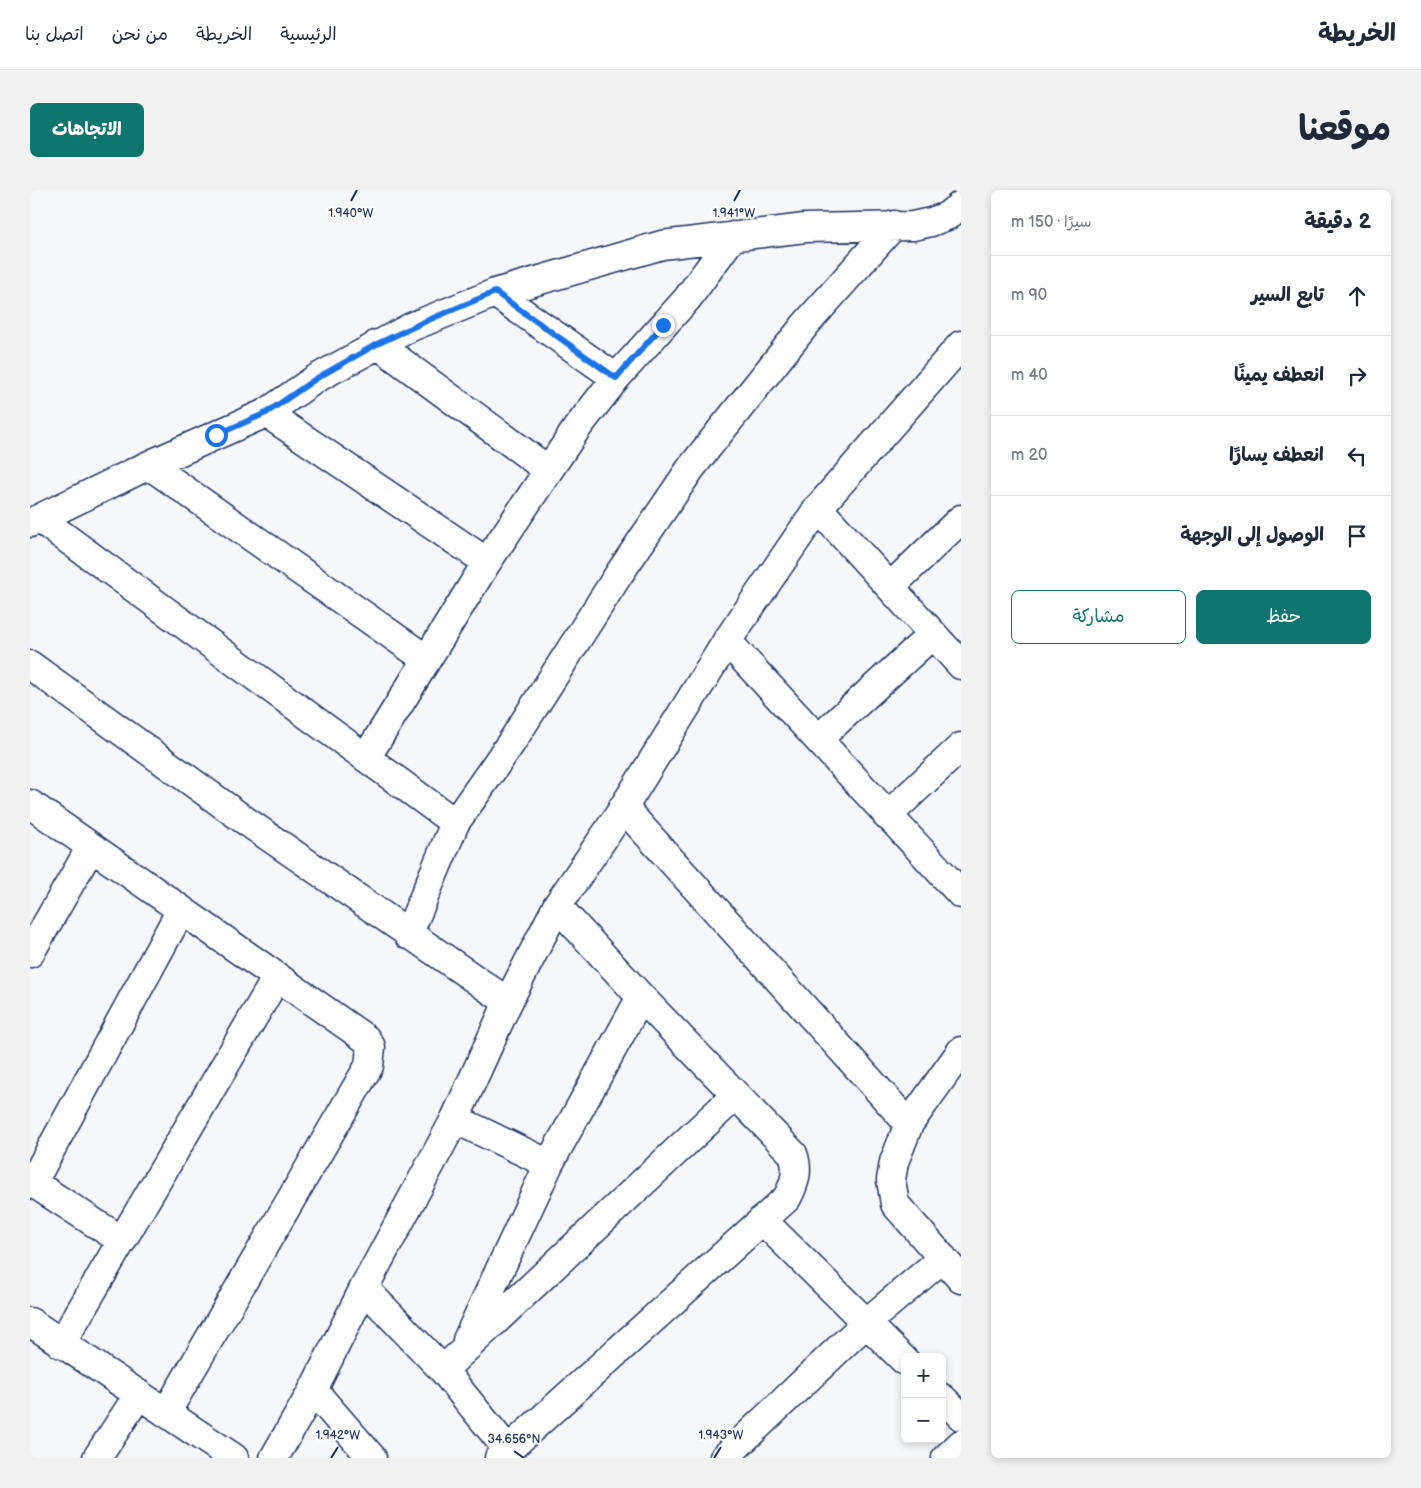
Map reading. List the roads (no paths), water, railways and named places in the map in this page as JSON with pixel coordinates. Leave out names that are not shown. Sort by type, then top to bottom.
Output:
[{"type":"street","points":[[454,823],[35,521],[149,465],[266,413],[317,378],[377,344],[411,327],[495,292],[662,245],[806,228],[913,226],[947,216],[961,205]]},
{"type":"street","points":[[408,935],[454,823],[510,743],[618,574],[691,468],[806,324],[894,225]]},
{"type":"street","points":[[366,758],[487,562],[548,470],[616,378],[686,299],[733,236]]},
{"type":"street","points":[[495,292],[616,378]]},
{"type":"street","points":[[377,344],[548,470]]},
{"type":"street","points":[[274,1458],[313,1390],[364,1288],[455,1119],[508,1002],[557,906],[623,807],[727,640],[818,508],[961,345]]},
{"type":"street","points":[[266,413],[487,562]]},
{"type":"street","points":[[149,465],[426,659]]},
{"type":"street","points":[[818,508],[960,662]]},
{"type":"street","points":[[890,587],[961,519]]},
{"type":"street","points":[[818,739],[933,634]]},
{"type":"street","points":[[727,640],[887,816],[960,891]]},
{"type":"street","points":[[30,665],[408,935],[508,1002]]},
{"type":"street","points":[[887,816],[961,748]]},
{"type":"street","points":[[30,804],[366,1039],[371,1047],[369,1066],[166,1412]]},
{"type":"street","points":[[623,807],[909,1124]]},
{"type":"street","points":[[30,953],[91,847]]},
{"type":"street","points":[[364,1288],[452,1361],[503,1454],[787,1198],[794,1185],[796,1164],[793,1154],[735,1096],[557,906]]},
{"type":"street","points":[[121,1240],[31,1182],[181,910]]},
{"type":"street","points":[[61,1344],[277,976]]},
{"type":"street","points":[[452,1361],[549,1164],[641,997]]},
{"type":"street","points":[[961,1051],[909,1124],[894,1162],[891,1180],[895,1204],[961,1279]]},
{"type":"street","points":[[452,1361],[735,1096]]},
{"type":"street","points":[[455,1119],[549,1164]]},
{"type":"street","points":[[762,1220],[901,1357]]},
{"type":"street","points":[[724,1458],[866,1323],[943,1258]]},
{"type":"street","points":[[30,1322],[234,1458]]},
{"type":"street","points":[[313,1390],[372,1458]]},
{"type":"street","points":[[97,1458],[140,1394]]},
{"type":"street","points":[[946,1402],[961,1416]]},
{"type":"street","points":[[946,1458],[961,1444]]}]
